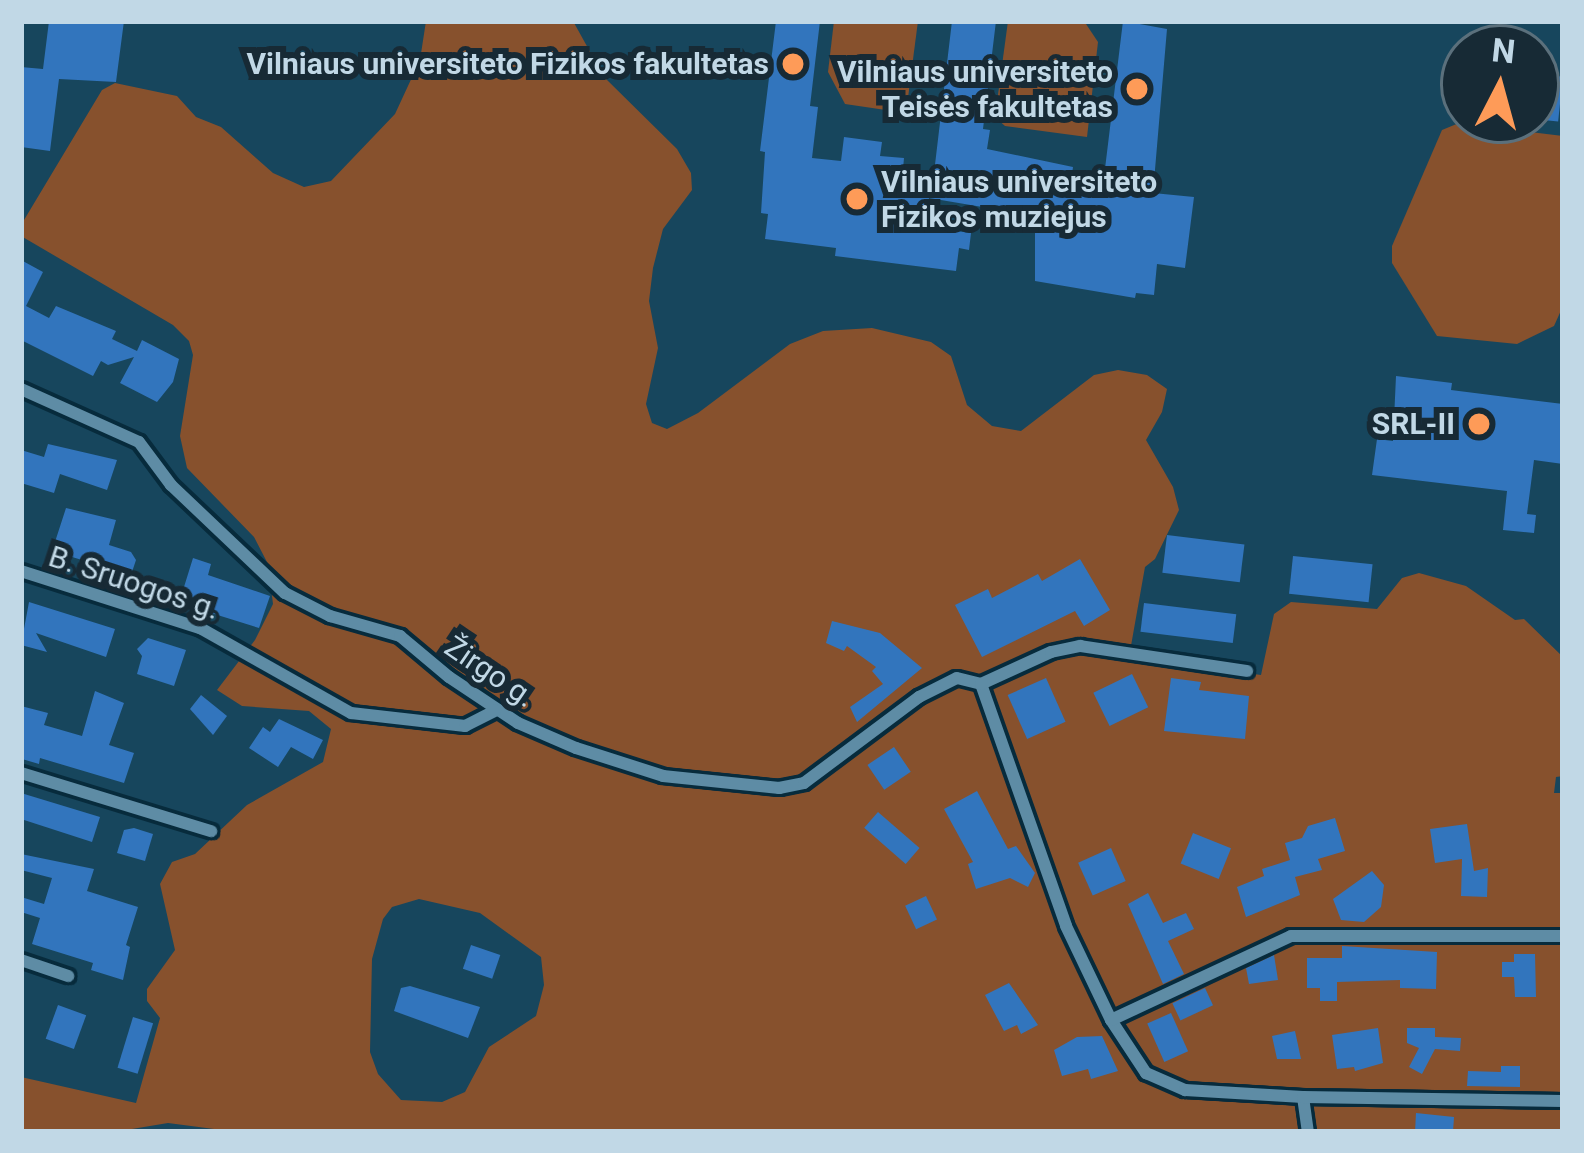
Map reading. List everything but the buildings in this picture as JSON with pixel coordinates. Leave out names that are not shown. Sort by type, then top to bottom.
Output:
[{"type":"street","name":"Žirgo g.","points":[[21,389],[139,442],[171,485],[285,592],[330,616],[400,636],[496,711],[576,748],[663,776],[778,788],[803,783],[919,697],[957,678],[981,684],[1051,652],[1080,646],[1247,671]]},
{"type":"street","name":"B. Sruogos g.","points":[[21,571],[222,637],[350,712],[465,725],[496,711]]},
{"type":"street","points":[[981,684],[1066,926],[1111,1019],[1146,1073],[1159,1082],[1220,1094],[1563,1101]]},
{"type":"street","points":[[21,773],[211,831]]},
{"type":"street","points":[[1111,1019],[1291,936],[1563,936]]},
{"type":"street","points":[[21,960],[68,976]]},
{"type":"street","points":[[1303,1097],[1308,1132]]},
{"type":"shaded area","points":[[426,21],[573,21],[604,77],[677,149],[691,173],[692,190],[663,229],[653,268],[649,301],[658,348],[646,404],[652,423],[667,429],[698,413],[790,344],[823,331],[872,328],[931,342],[951,356],[967,405],[992,426],[1021,431],[1094,375],[1118,370],[1147,375],[1167,389],[1162,412],[1146,440],[1173,487],[1179,510],[1155,559],[1145,567],[1129,657],[1261,675],[1274,614],[1291,602],[1377,609],[1402,578],[1419,573],[1466,586],[1515,620],[1524,619],[1563,657],[1563,776],[1556,777],[1554,793],[1563,793],[1563,1132],[237,1132],[168,1123],[114,1132],[21,1132],[21,1077],[136,1103],[160,1018],[147,1001],[147,989],[175,950],[160,884],[172,862],[195,854],[247,805],[323,762],[331,729],[309,711],[242,706],[217,690],[255,640],[273,604],[268,564],[254,537],[187,468],[180,436],[193,355],[189,341],[173,325],[21,236],[21,225],[102,90],[115,83],[177,96],[196,117],[221,127],[273,173],[304,187],[331,181],[395,114],[420,60]],"holes":[[[419,899],[480,913],[541,957],[544,985],[536,1016],[489,1047],[465,1092],[442,1102],[401,1100],[378,1074],[370,1052],[372,959],[383,919],[392,907]]]},
{"type":"shaded area","points":[[834,21],[918,21],[906,113],[845,104],[828,72]]},
{"type":"shaded area","points":[[1008,21],[1086,24],[1098,42],[1087,137],[1005,126],[995,117]]},
{"type":"shaded area","points":[[1440,135],[1440,144],[1560,144],[1563,136],[1563,306],[1554,326],[1517,344],[1437,336],[1392,263],[1392,246]]},
{"type":"place","name":"Vilniaus universiteto Fizikos fakultetas","points":[[793,64]]},
{"type":"place","name":"Vilniaus universiteto Teisės fakultetas","points":[[1137,89]]},
{"type":"place","name":"Vilniaus universiteto Fizikos muziejus","points":[[857,199]]},
{"type":"place","name":"SRL-II","points":[[1479,424]]}]
